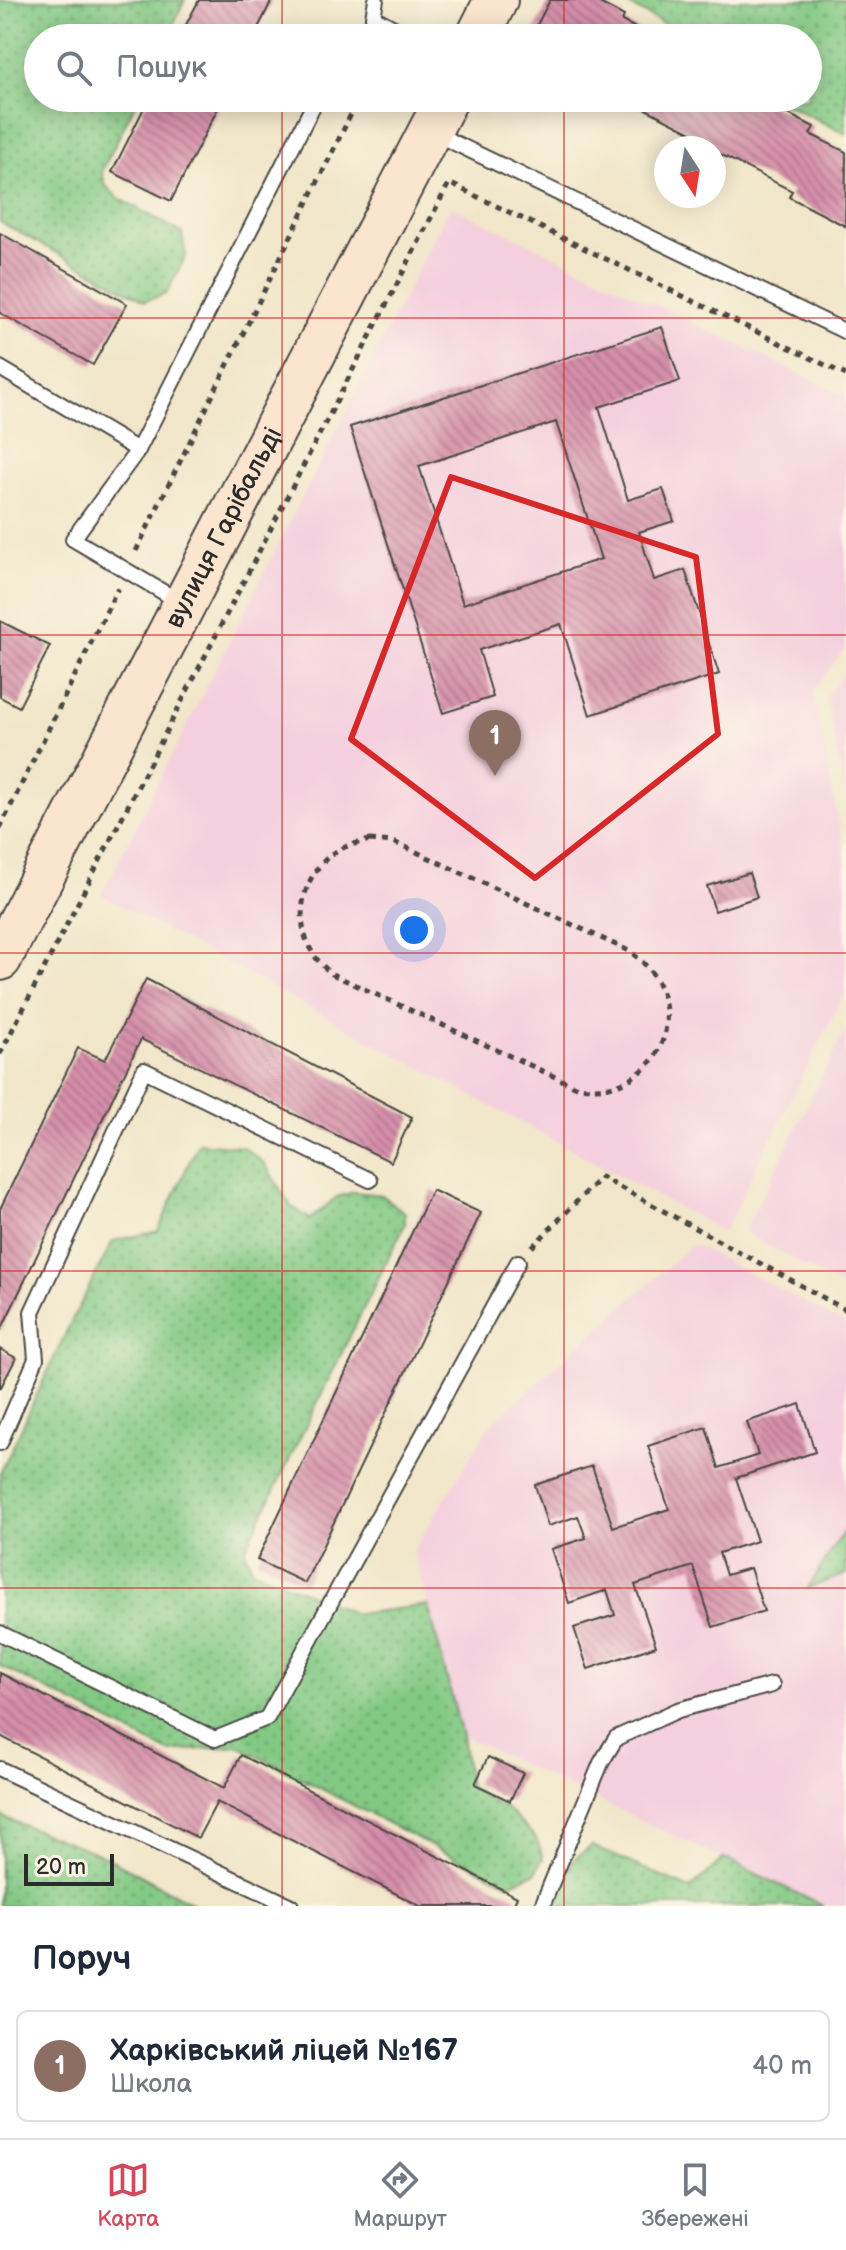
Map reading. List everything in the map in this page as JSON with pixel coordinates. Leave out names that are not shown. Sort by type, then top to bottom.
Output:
[{"type":"street","points":[[484,24],[496,0]]},
{"type":"street","name":"вулиця Гарібальді","points":[[0,959],[439,114]]},
{"type":"lane","points":[[376,0],[373,17],[386,24]]},
{"type":"lane","points":[[184,605],[73,539],[138,450],[310,112]]},
{"type":"lane","points":[[439,114],[846,332]]},
{"type":"lane","points":[[0,368],[138,450]]},
{"type":"lane","points":[[0,1443],[36,1359],[32,1312],[144,1070],[370,1180]]},
{"type":"lane","points":[[0,1633],[215,1739],[267,1718],[518,1262]]},
{"type":"lane","points":[[542,1906],[601,1763],[616,1738],[678,1710],[772,1685]]},
{"type":"lane","points":[[0,1769],[291,1906]]},
{"type":"path","points":[[0,828],[352,112]]},
{"type":"path","points":[[0,1054],[449,183],[846,375]]},
{"type":"path","points":[[370,840],[393,842],[641,959],[657,978],[665,995],[666,1027],[657,1053],[632,1078],[612,1086],[577,1087],[332,974],[318,962],[305,937],[301,913],[307,885],[332,855],[370,840]]},
{"type":"path","points":[[518,1262],[601,1177],[846,1310]]},
{"type":"highlighted area","points":[[451,477],[696,557],[718,734],[535,878],[351,739]]},
{"type":"shaded area","points":[[450,206],[846,396],[846,647],[813,691],[846,862],[846,990],[724,1232],[101,895]]},
{"type":"shaded area","points":[[846,671],[846,801],[826,697]]},
{"type":"shaded area","points":[[846,1029],[846,1289],[744,1232]]},
{"type":"shaded area","points":[[693,1244],[846,1324],[846,1528],[809,1587],[846,1574],[846,1906],[823,1906],[462,1736],[414,1550],[489,1426]]},
{"type":"green space","points":[[0,0],[185,0],[174,24],[24,24],[24,112],[131,112],[102,171],[105,185],[117,197],[182,233],[186,256],[166,294],[145,301],[0,222]]},
{"type":"green space","points":[[620,0],[846,0],[846,134],[802,112],[822,112],[822,24],[664,24]]},
{"type":"green space","points":[[198,1143],[243,1147],[264,1163],[291,1206],[310,1219],[337,1197],[354,1192],[382,1195],[405,1213],[405,1224],[245,1550],[252,1569],[355,1614],[428,1605],[462,1736],[469,1787],[508,1810],[536,1838],[543,1858],[535,1873],[510,1884],[238,1746],[169,1752],[0,1666],[0,1474],[69,1326],[113,1241],[158,1231]]},
{"type":"green space","points":[[846,1528],[846,1574],[808,1588]]},
{"type":"green space","points":[[0,1816],[107,1857],[197,1906],[0,1906]]},
{"type":"green space","points":[[592,1846],[690,1889],[724,1858],[823,1906],[554,1906],[573,1860]]},
{"type":"building","points":[[199,0],[272,0],[260,24],[186,24]]},
{"type":"building","points":[[550,0],[594,0],[624,16],[622,21],[628,24],[537,24]]},
{"type":"building","points":[[142,112],[216,112],[171,201],[112,172]]},
{"type":"building","points":[[652,112],[785,112],[814,127],[810,134],[846,152],[845,226],[789,197],[792,191],[726,157],[726,136],[699,136]]},
{"type":"building","points":[[0,233],[127,304],[93,365],[0,313]]},
{"type":"building","points":[[662,327],[680,381],[599,407],[628,500],[663,489],[674,521],[639,532],[654,580],[685,570],[719,674],[590,715],[561,624],[479,650],[493,697],[443,713],[350,427]],"holes":[[[556,422],[601,559],[463,604],[419,466]]]},
{"type":"building","points":[[0,621],[50,646],[19,707],[0,697]]},
{"type":"building","points":[[749,873],[757,897],[715,911],[707,886]]},
{"type":"building","points":[[146,979],[412,1117],[391,1162],[141,1039],[0,1332],[0,1209],[78,1048],[105,1060]]},
{"type":"building","points":[[432,1190],[481,1213],[305,1583],[257,1560]]},
{"type":"building","points":[[0,1349],[16,1358],[0,1389]]},
{"type":"building","points":[[800,1404],[815,1452],[736,1478],[757,1541],[719,1553],[726,1575],[750,1568],[764,1611],[713,1627],[693,1566],[635,1585],[656,1646],[588,1669],[574,1628],[615,1615],[607,1590],[569,1603],[551,1549],[586,1538],[578,1516],[548,1526],[535,1485],[592,1466],[613,1527],[669,1509],[648,1446],[706,1427],[719,1468],[758,1455],[747,1422]]},
{"type":"building","points":[[0,1673],[224,1788],[241,1755],[517,1897],[513,1906],[420,1906],[217,1802],[198,1838],[0,1736]]},
{"type":"building","points":[[488,1757],[523,1773],[510,1801],[475,1784]]},
{"type":"place","name":"Харківський ліцей №167","points":[[495,776]]}]
